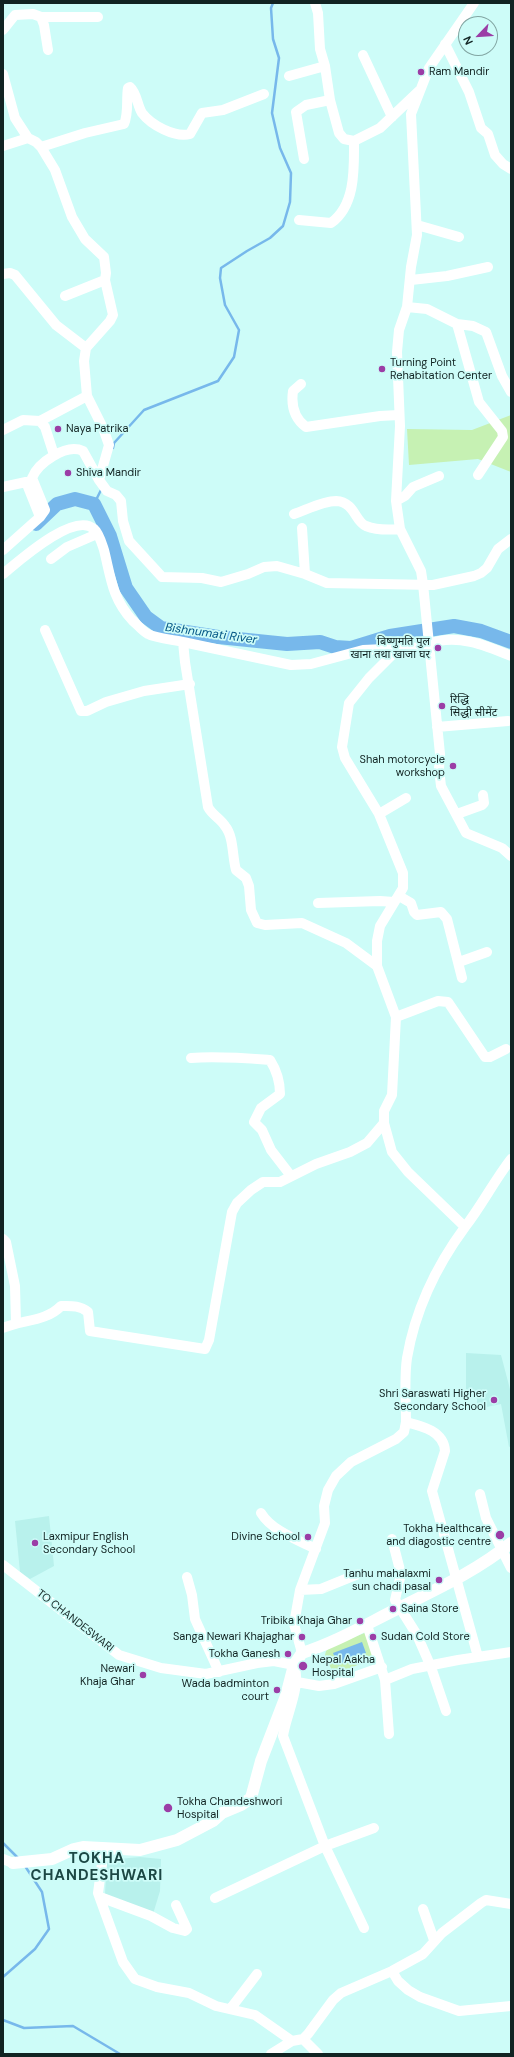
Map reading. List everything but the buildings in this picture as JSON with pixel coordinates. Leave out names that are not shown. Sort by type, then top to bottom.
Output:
[{"type":"main road","points":[[8,1861],[33,1862],[52,1859],[78,1848],[140,1850],[177,1840],[213,1821],[222,1813],[241,1806],[251,1798],[261,1761],[286,1696],[294,1665],[302,1653],[320,1647],[367,1625],[457,1579],[507,1547]]},
{"type":"street","points":[[315,3],[318,13],[320,49],[325,66],[330,100],[339,133],[344,139],[354,140],[380,128],[420,89]]},
{"type":"street","points":[[474,3],[429,68],[411,114],[417,235],[411,267],[411,280],[407,307],[400,330],[397,352],[400,426],[396,501],[400,529],[421,571],[440,754],[439,769],[441,786],[466,833],[502,848],[511,856]]},
{"type":"street","points":[[3,30],[15,15],[34,14],[41,17],[98,17]]},
{"type":"street","points":[[41,17],[44,25],[48,50]]},
{"type":"street","points":[[445,44],[470,92],[481,128],[488,134],[495,155],[503,164],[511,169]]},
{"type":"street","points":[[363,55],[392,117]]},
{"type":"street","points":[[289,76],[325,66]]},
{"type":"street","points":[[3,74],[16,118],[28,138],[36,142],[41,147],[55,170],[72,217],[85,239],[104,257],[106,273],[105,280],[113,315],[110,322],[86,348],[84,361],[87,396],[103,428],[109,445],[99,480]]},
{"type":"street","points":[[41,147],[85,132],[124,124],[126,118],[127,93],[128,88],[130,87],[142,112],[152,122],[172,132],[187,135],[190,134],[202,114],[224,110],[264,94]]},
{"type":"street","points":[[304,159],[296,112],[306,105],[330,100]]},
{"type":"street","points":[[3,146],[28,138]]},
{"type":"street","points":[[298,220],[331,223],[338,218],[354,179],[354,140]]},
{"type":"street","points":[[417,225],[459,237]]},
{"type":"street","points":[[411,280],[447,276],[488,267]]},
{"type":"street","points":[[3,274],[10,273],[15,275],[56,325],[86,348]]},
{"type":"street","points":[[65,296],[105,280]]},
{"type":"street","points":[[407,307],[427,309],[457,324],[473,326],[486,332],[502,376],[511,392]]},
{"type":"street","points":[[457,324],[479,402],[502,431],[503,437],[478,476]]},
{"type":"street","points":[[301,384],[292,391],[291,400],[300,424],[306,427],[380,416],[399,415]]},
{"type":"street","points":[[3,430],[23,420],[40,421],[87,396]]},
{"type":"street","points":[[40,421],[45,427],[54,455]]},
{"type":"street","points":[[3,550],[40,517],[45,510],[32,478],[35,470],[54,455],[79,449],[83,450],[99,480],[107,491],[116,495],[121,501],[123,521],[129,541],[162,577],[202,578],[221,582],[264,567],[277,566],[305,574],[327,583],[434,585],[474,576],[487,568],[498,550],[511,539]]},
{"type":"street","points":[[396,501],[406,496],[413,487],[439,476]]},
{"type":"street","points":[[3,487],[26,482],[40,517]]},
{"type":"street","points":[[294,514],[337,501],[349,506],[356,513],[361,523],[367,527],[400,529]]},
{"type":"street","points":[[3,574],[54,535],[77,525],[90,526],[97,534],[104,550],[114,592],[123,609],[148,635],[291,665],[312,664],[363,650],[399,648],[428,643],[440,639],[456,639],[476,643],[511,656]]},
{"type":"street","points":[[302,528],[305,574]]},
{"type":"street","points":[[51,559],[67,547],[97,534]]},
{"type":"street","points":[[45,630],[81,711],[87,711],[106,702],[144,691],[190,684]]},
{"type":"street","points":[[183,642],[208,807],[211,813],[226,826],[231,842],[236,870],[246,878],[249,886],[253,917],[257,922],[265,925],[302,924],[334,936],[377,966]]},
{"type":"street","points":[[399,648],[374,672],[349,703],[342,747],[345,758],[379,814],[403,873],[403,888],[380,926],[377,966],[396,1017],[392,1095],[384,1111],[384,1123],[392,1152],[408,1172],[465,1227]]},
{"type":"street","points":[[437,727],[508,721]]},
{"type":"street","points":[[457,814],[482,805],[484,803],[484,795]]},
{"type":"street","points":[[379,814],[406,798]]},
{"type":"street","points":[[318,903],[396,899],[411,903],[414,912],[417,915],[441,912],[447,919],[462,978]]},
{"type":"street","points":[[459,962],[487,952]]},
{"type":"street","points":[[396,1017],[438,1001],[445,1000],[448,1002],[485,1057],[490,1057],[506,1049]]},
{"type":"street","points":[[191,1058],[225,1057],[270,1060],[276,1068],[280,1084],[280,1094],[260,1108],[254,1122],[262,1130],[271,1150],[291,1176]]},
{"type":"street","points":[[3,1328],[16,1322],[53,1314],[61,1306],[75,1306],[83,1308],[88,1312],[90,1331],[205,1349],[209,1340],[232,1212],[237,1203],[251,1190],[263,1182],[280,1182],[316,1164],[350,1152],[367,1143],[384,1123]]},
{"type":"street","points":[[302,1653],[294,1624],[300,1590],[325,1523],[324,1506],[328,1490],[336,1476],[351,1462],[396,1439],[404,1432],[406,1422],[407,1359],[413,1335],[432,1280],[455,1241],[477,1212],[495,1180],[511,1159]]},
{"type":"street","points":[[3,1239],[6,1242],[15,1286],[16,1322]]},
{"type":"street","points":[[406,1422],[420,1426],[437,1434],[445,1446],[445,1451],[432,1491],[445,1543],[457,1579],[478,1657]]},
{"type":"street","points":[[480,1494],[486,1518],[507,1547],[511,1568]]},
{"type":"street","points":[[261,1514],[265,1520],[290,1536],[316,1549]]},
{"type":"street","points":[[392,1539],[401,1574],[395,1600],[417,1635],[431,1667],[446,1711]]},
{"type":"street","name":"TO CHANDESWARI","points":[[3,1565],[119,1655],[161,1668],[206,1674],[257,1663],[274,1661],[294,1665]]},
{"type":"street","points":[[300,1590],[321,1589],[358,1574]]},
{"type":"street","points":[[187,1577],[192,1595],[195,1619],[219,1672]]},
{"type":"street","points":[[367,1625],[382,1666],[385,1680],[389,1734]]},
{"type":"street","points":[[385,1680],[412,1669],[431,1667],[458,1660],[511,1652]]},
{"type":"street","points":[[294,1665],[297,1673],[297,1682],[286,1719],[283,1736],[325,1846],[364,1928]]},
{"type":"street","points":[[297,1682],[319,1686],[334,1684],[382,1666]]},
{"type":"street","points":[[215,1898],[325,1846],[374,1828]]},
{"type":"street","points":[[104,1849],[99,1885],[100,1897],[123,1962],[135,1979],[157,1987],[189,1993],[216,2006],[231,2008],[255,2015],[292,2041]]},
{"type":"street","points":[[100,1897],[151,1916],[173,1928],[186,1931],[187,1929],[176,1905]]},
{"type":"street","points":[[271,2054],[292,2041],[303,2038],[308,2034],[333,2000],[341,1993],[392,1971],[424,1954],[434,1940],[460,1918],[486,1900],[511,1904]]},
{"type":"street","points":[[423,1909],[434,1940]]},
{"type":"street","points":[[392,1971],[398,1981],[408,1990],[420,1997],[459,2010],[511,2006]]},
{"type":"street","points":[[231,2008],[257,1974]]},
{"type":"street","points":[[303,2038],[318,2054]]},
{"type":"shaded area","name":"Shri Saraswati Higher Secondary School","points":[[466,1353],[501,1355],[511,1393],[511,1446],[509,1447],[501,1404],[477,1409],[477,1395],[466,1393]]},
{"type":"shaded area","name":"Laxmipur English Secondary School","points":[[49,1516],[54,1566],[30,1579],[20,1572],[15,1521]]},
{"type":"shaded area","points":[[140,1857],[161,1859],[160,1891],[153,1914],[105,1894],[107,1860]]},
{"type":"green space","points":[[511,415],[511,472],[478,459],[409,465],[407,429],[472,430]]},
{"type":"green space","points":[[367,1632],[374,1658],[334,1675],[325,1655],[326,1651],[332,1646]]},
{"type":"water","points":[[362,1642],[366,1653],[338,1665],[333,1653]]},
{"type":"waterway","points":[[113,448],[114,443],[144,410],[218,381],[234,357],[239,330],[225,305],[220,278],[221,268],[270,238],[283,226],[290,202],[291,173],[280,148],[272,113],[279,58],[273,39],[271,8],[273,3]]},
{"type":"waterway","points":[[94,504],[102,488]]},
{"type":"waterway","name":"Bishnumati River","points":[[36,524],[57,504],[75,499],[94,504],[110,536],[126,588],[146,617],[161,628],[218,637],[287,644],[320,642],[335,647],[351,648],[390,636],[454,626],[481,631],[511,642]]},
{"type":"waterway","points":[[3,1843],[18,1858]]},
{"type":"waterway","points":[[3,1977],[35,1949],[49,1929],[42,1892],[25,1866]]},
{"type":"waterway","points":[[3,2020],[24,2028],[73,2026],[120,2054]]},
{"type":"place","name":"Ram Mandir","points":[[421,72]]},
{"type":"place","name":"Turning Point Rehabitation Center","points":[[382,369]]},
{"type":"place","name":"Naya Patrika","points":[[58,429]]},
{"type":"place","name":"Shiva Mandir","points":[[68,473]]},
{"type":"place","name":"बिष्णुमति पुल खाना तथा खाजा घर","points":[[438,648]]},
{"type":"place","name":"रिद्धि सिद्धी सीमेंट","points":[[442,706]]},
{"type":"place","name":"Shah motorcycle workshop","points":[[453,766]]},
{"type":"place","name":"Shri Saraswati Higher Secondary School","points":[[494,1400]]},
{"type":"place","name":"Tokha Healthcare and diagostic centre","points":[[500,1535]]},
{"type":"place","name":"Divine School","points":[[308,1537]]},
{"type":"place","name":"Laxmipur English Secondary School","points":[[35,1543]]},
{"type":"place","name":"Tanhu mahalaxmi sun chadi pasal","points":[[439,1580]]},
{"type":"place","name":"Saina Store","points":[[393,1609]]},
{"type":"place","name":"Tribika Khaja Ghar","points":[[360,1621]]},
{"type":"place","name":"Sanga Newari Khajaghar","points":[[302,1637]]},
{"type":"place","name":"Sudan Cold Store","points":[[373,1637]]},
{"type":"place","name":"Tokha Ganesh","points":[[288,1654]]},
{"type":"place","name":"Nepal Aakha Hospital","points":[[303,1666]]},
{"type":"place","name":"Newari Khaja Ghar","points":[[143,1675]]},
{"type":"place","name":"Wada badminton court","points":[[277,1690]]},
{"type":"place","name":"Tokha Chandeshwori Hospital","points":[[168,1808]]},
{"type":"district","name":"TOKHA CHANDESHWARI","points":[[97,1868]]}]
